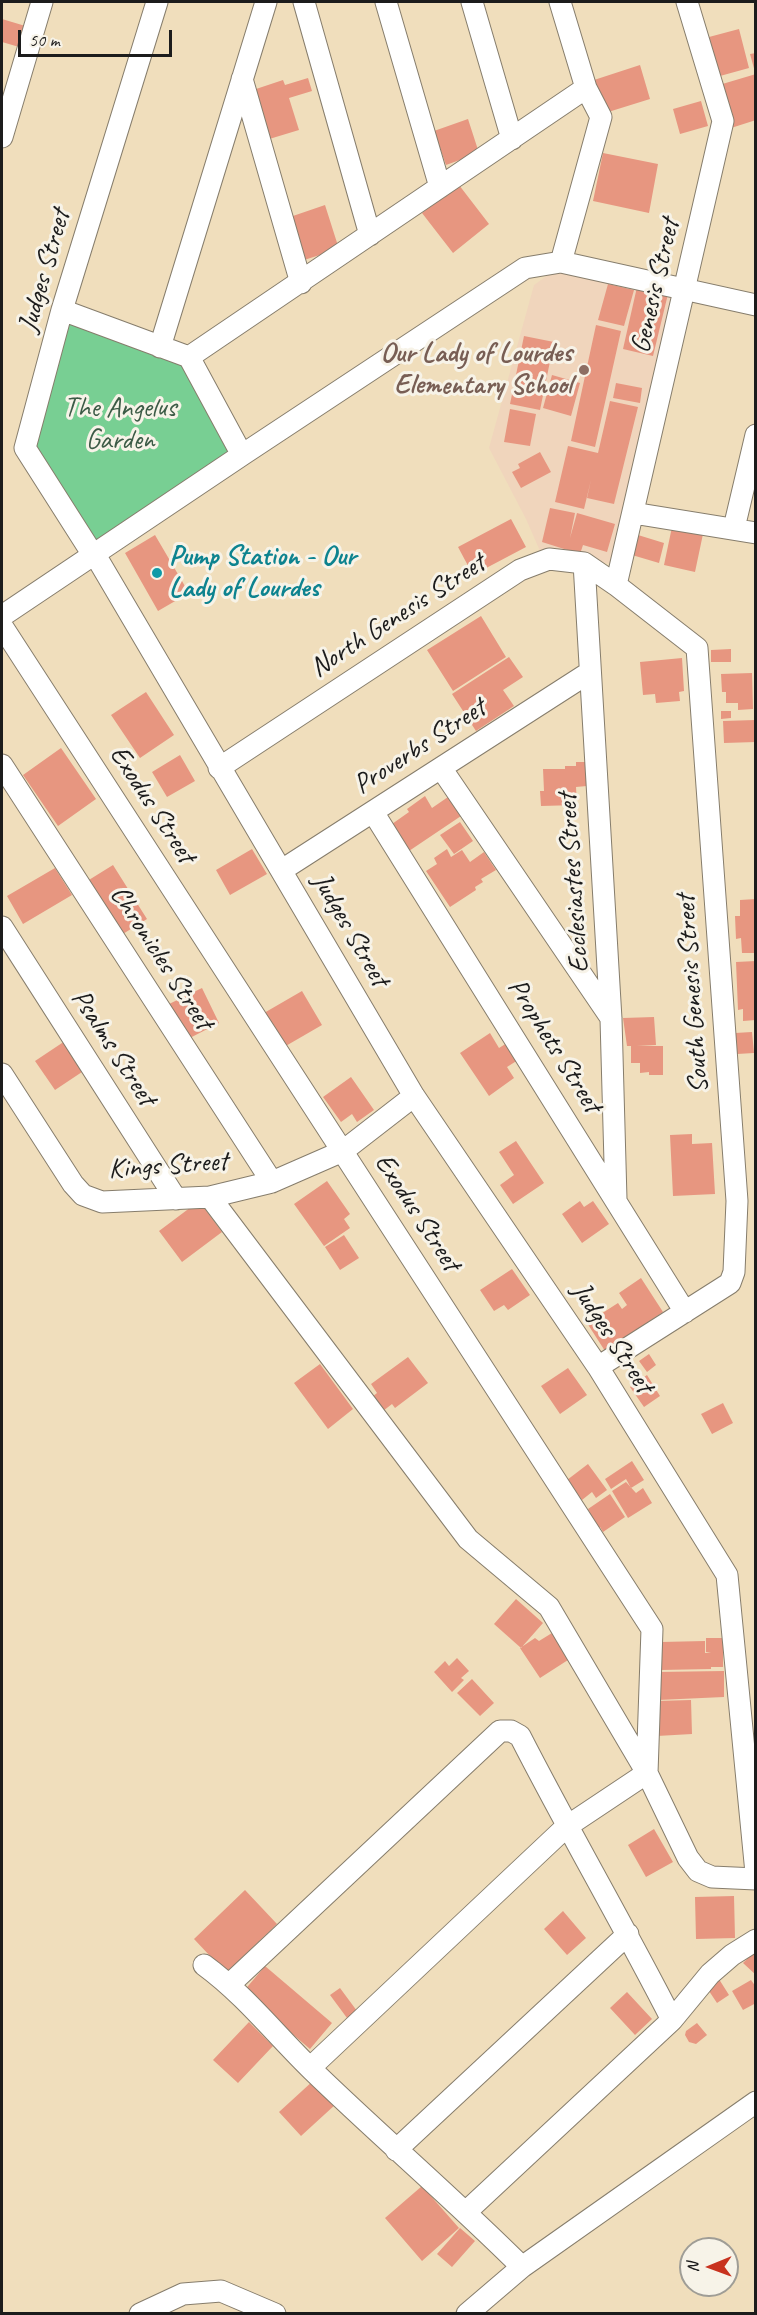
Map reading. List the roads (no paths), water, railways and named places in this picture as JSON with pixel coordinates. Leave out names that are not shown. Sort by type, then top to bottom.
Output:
[{"type":"street","points":[[2,137],[42,2]]},
{"type":"street","name":"Judges Street","points":[[157,2],[62,310],[25,447],[58,502],[94,553],[414,1096],[598,1367],[727,1575],[756,1873]]},
{"type":"street","points":[[160,346],[266,2]]},
{"type":"street","points":[[304,2],[370,235]]},
{"type":"street","points":[[386,2],[440,187]]},
{"type":"street","points":[[472,2],[512,138]]},
{"type":"street","points":[[560,2],[586,88],[601,117],[561,262]]},
{"type":"street","name":"Genesis Street","points":[[616,585],[723,121],[687,2]]},
{"type":"street","points":[[242,79],[301,283]]},
{"type":"street","points":[[189,357],[586,88]]},
{"type":"street","points":[[2,616],[525,268],[561,262],[684,291],[756,305]]},
{"type":"street","points":[[62,310],[189,357],[242,455]]},
{"type":"street","points":[[734,528],[756,435]]},
{"type":"street","points":[[633,513],[756,533]]},
{"type":"street","name":"North Genesis Street","points":[[219,768],[520,570],[549,559],[584,563],[616,585]]},
{"type":"street","name":"Ecclesiastes Street","points":[[584,563],[611,1019],[616,1199]]},
{"type":"street","name":"South Genesis Street","points":[[598,1367],[730,1283],[734,1272],[746,1200],[698,648],[616,585]]},
{"type":"street","name":"Exodus Street","points":[[2,626],[652,1629],[647,1773]]},
{"type":"street","name":"Proverbs Street","points":[[282,870],[590,672]]},
{"type":"street","name":"Chronicles Street","points":[[2,765],[272,1182]]},
{"type":"street","points":[[441,768],[611,1019]]},
{"type":"street","name":"Prophets Street","points":[[373,812],[685,1312]]},
{"type":"street","name":"Psalms Street","points":[[2,927],[176,1199]]},
{"type":"street","name":"Kings Street","points":[[2,1074],[73,1184],[83,1195],[102,1202],[210,1197],[272,1182],[343,1151],[414,1096]]},
{"type":"street","points":[[210,1197],[468,1539],[549,1607],[647,1773],[688,1858],[698,1871],[712,1877],[756,1878]]},
{"type":"street","points":[[230,1984],[500,1731],[511,1731],[520,1736],[566,1827],[628,1934],[672,2020]]},
{"type":"street","points":[[310,2068],[566,1827],[647,1773]]},
{"type":"street","points":[[396,2150],[628,1934]]},
{"type":"street","points":[[467,2211],[672,2020],[710,1974],[732,1955],[756,1940]]},
{"type":"street","points":[[204,1965],[230,1984],[310,2068],[396,2150],[467,2211],[522,2267]]},
{"type":"street","points":[[467,2313],[522,2267],[756,2102]]},
{"type":"street","points":[[140,2313],[183,2294],[221,2291],[275,2313]]},
{"type":"place","name":"Our Lady of Lourdes Elementary School","points":[[584,370]]},
{"type":"place","name":"Pump Station - Our Lady of Lourdes","points":[[157,573]]},
{"type":"park label","name":"The Angelus Garden","points":[[120,425]]}]
